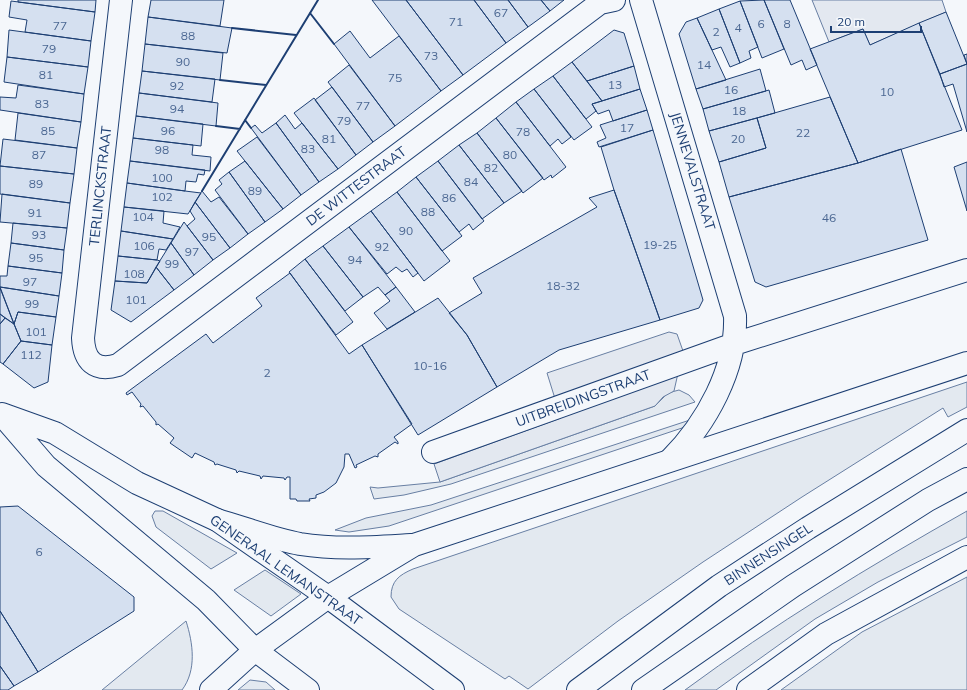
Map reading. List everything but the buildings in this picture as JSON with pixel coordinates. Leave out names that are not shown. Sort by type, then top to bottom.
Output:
[{"type":"main road","name":"TERLINCKSTRAAT","points":[[98,367],[89,360],[83,351],[83,338],[121,0]]},
{"type":"main road","name":"DE WITTESTRAAT","points":[[98,367],[109,368],[118,365],[600,2],[614,0]]},
{"type":"main road","name":"JENNEVALSTRAAT","points":[[641,0],[731,298],[735,316],[734,344]]},
{"type":"main road","name":"UITBREIDINGSTRAAT","points":[[432,452],[734,344],[967,270]]},
{"type":"main road","points":[[670,460],[696,431],[711,406],[721,385],[734,344]]},
{"type":"main road","points":[[211,690],[255,650],[328,597],[414,545],[967,363]]},
{"type":"main road","name":"GENERAAL LEMANSTRAAT","points":[[1,414],[55,433],[138,482],[218,520],[328,597],[453,690]]},
{"type":"main road","name":"GENERAAL LEMANSTRAAT","points":[[1,414],[46,466],[206,600],[255,650],[308,690]]},
{"type":"main road","name":"BINNENSINGEL","points":[[578,690],[719,586],[814,524],[967,430]]},
{"type":"main road","points":[[643,690],[793,586],[928,500],[967,479]]},
{"type":"main road","points":[[218,520],[306,544],[333,548],[414,545]]},
{"type":"main road","points":[[748,690],[826,634],[967,557]]},
{"type":"shaded area","points":[[812,0],[942,0],[946,12],[870,45],[863,29],[829,42]]},
{"type":"shaded area","points":[[669,332],[677,334],[683,351],[674,391],[663,397],[655,406],[440,482],[434,464],[561,418],[547,373]]},
{"type":"shaded area","points":[[967,382],[967,407],[948,417],[943,408],[802,497],[703,562],[618,621],[528,689],[509,676],[505,679],[399,609],[391,597],[392,587],[397,579],[413,569]]},
{"type":"shaded area","points":[[679,390],[689,395],[695,402],[451,484],[404,495],[374,499],[370,487],[378,488],[440,482],[655,406],[668,393]]},
{"type":"shaded area","points":[[693,419],[685,427],[389,526],[349,532],[335,530],[366,518],[431,505]]},
{"type":"shaded area","points":[[155,511],[163,511],[237,553],[211,569],[156,527],[152,516]]},
{"type":"shaded area","points":[[967,511],[967,537],[878,582],[815,619],[716,690],[685,690],[753,642],[823,596]]},
{"type":"shaded area","points":[[265,570],[301,594],[271,616],[234,590]]},
{"type":"shaded area","points":[[967,577],[967,690],[781,690],[862,632]]},
{"type":"shaded area","points":[[186,621],[192,647],[192,665],[187,682],[182,690],[102,690]]},
{"type":"shaded area","points":[[250,680],[266,682],[275,690],[238,690]]},
{"type":"wall","points":[[202,191],[318,0]]},
{"type":"wall","points":[[310,13],[334,44]]},
{"type":"wall","points":[[232,28],[296,35]]},
{"type":"wall","points":[[220,80],[266,85]]},
{"type":"wall","points":[[245,120],[251,128]]},
{"type":"wall","points":[[216,126],[240,129]]}]
